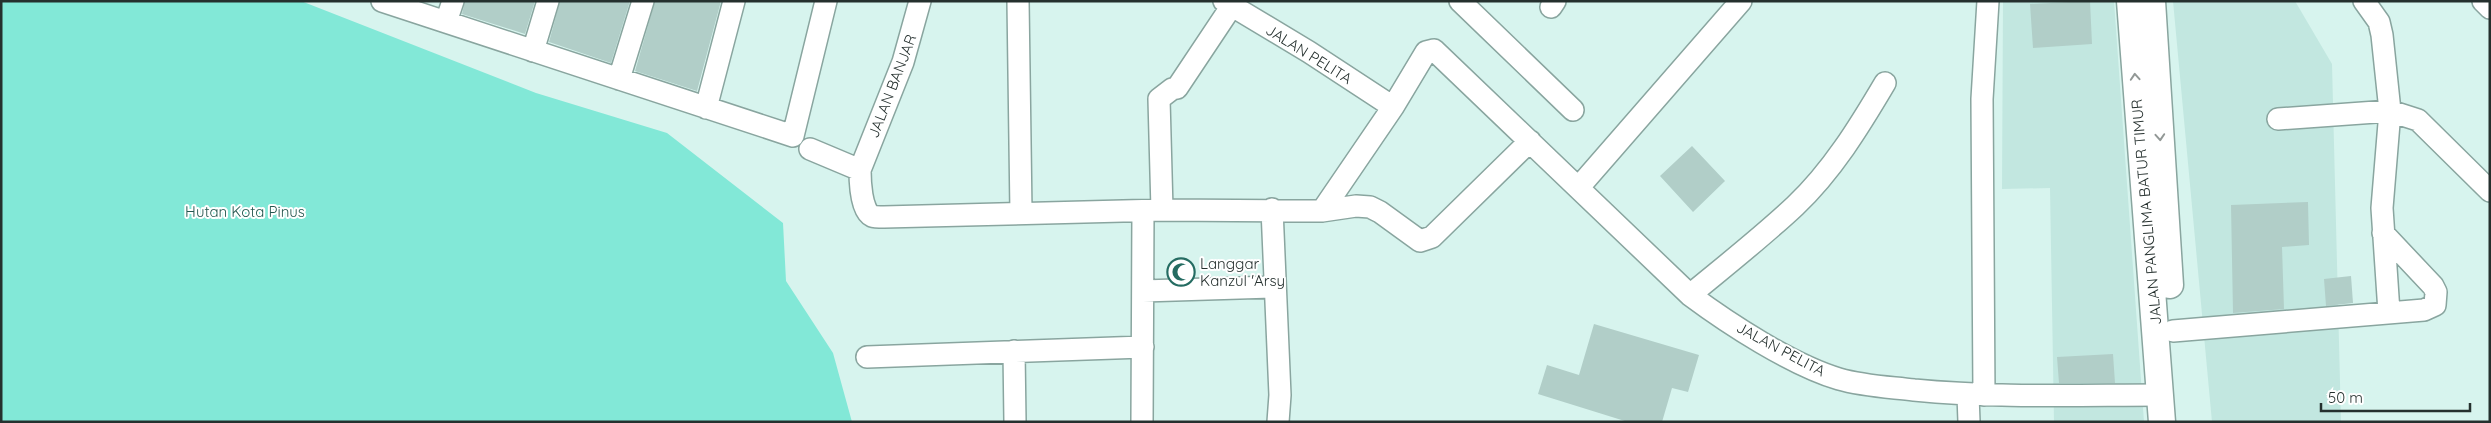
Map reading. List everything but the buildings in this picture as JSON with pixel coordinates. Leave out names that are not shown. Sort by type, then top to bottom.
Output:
[{"type":"main road","name":"JALAN PANGLIMA BATUR TIMUR","points":[[2130,1],[2162,422]]},
{"type":"main road","name":"JALAN PANGLIMA BATUR TIMUR","points":[[2152,1],[2178,422]]},
{"type":"street","points":[[382,1],[793,136],[826,1]]},
{"type":"street","points":[[446,22],[453,1]]},
{"type":"street","points":[[533,51],[548,1]]},
{"type":"street","points":[[619,80],[643,1]]},
{"type":"street","points":[[706,108],[734,1]]},
{"type":"street","name":"JALAN BANJAR","points":[[860,170],[905,55],[920,1]]},
{"type":"street","points":[[1018,1],[1021,213]]},
{"type":"street","points":[[1460,1],[1573,110]]},
{"type":"street","points":[[1578,187],[1741,1]]},
{"type":"street","points":[[1969,422],[1976,395],[1982,99],[1988,1]]},
{"type":"street","points":[[2364,1],[2379,22],[2382,34],[2390,111],[2383,189],[2383,233],[2389,312]]},
{"type":"street","points":[[2483,1],[2490,8]]},
{"type":"street","points":[[1142,422],[1143,291],[1152,210],[1159,99],[1172,89],[1177,88],[1230,3]]},
{"type":"street","name":"JALAN PELITA","points":[[1230,3],[1393,107],[1426,52],[1434,50],[1690,295],[1720,317],[1808,367],[1839,379],[1868,385],[1976,395],[2161,395]]},
{"type":"street","points":[[1690,295],[1795,206],[1811,189],[1857,131],[1885,83]]},
{"type":"street","points":[[1322,210],[1393,107]]},
{"type":"street","points":[[2278,119],[2390,111],[2418,120],[2490,191]]},
{"type":"street","points":[[810,149],[860,170],[860,187],[866,210],[871,216],[1272,208],[1322,210],[1370,207],[1420,241],[1432,237],[1530,141]]},
{"type":"street","points":[[1272,208],[1280,395],[1278,422]]},
{"type":"street","points":[[2173,331],[2431,308],[2435,304],[2436,292],[2383,233]]},
{"type":"street","points":[[1143,291],[1275,287]]},
{"type":"street","points":[[867,356],[1143,347]]},
{"type":"street","points":[[1014,351],[1015,422]]},
{"type":"shaded area","points":[[2003,1],[2114,1],[2144,422],[2054,422],[2050,188],[2002,189]]},
{"type":"shaded area","points":[[2173,1],[2295,1],[2332,64],[2341,422],[2212,422]]},
{"type":"green space","name":"Hutan Kota Pinus","points":[[1,1],[301,1],[536,93],[667,133],[783,223],[786,281],[833,353],[852,422],[1,422]]},
{"type":"place","name":"Langgar Kanzul 'Arsy","points":[[1181,272]]}]
